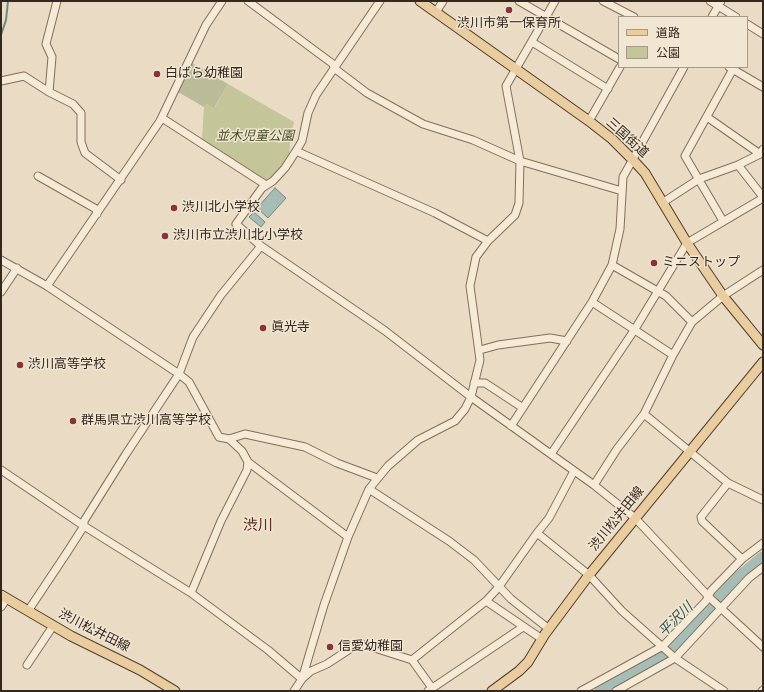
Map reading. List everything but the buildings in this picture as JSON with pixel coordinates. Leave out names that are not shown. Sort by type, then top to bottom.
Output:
[{"type":"main road","name":"三国街道","points":[[420,1],[589,121],[612,139],[645,172],[687,244],[723,296],[763,346]]},
{"type":"main road","name":"渋川松井田線","points":[[492,691],[520,671],[528,662],[549,629],[589,575],[763,362]]},
{"type":"main road","name":"渋川松井田線","points":[[4,597],[53,626],[140,670],[175,691]]},
{"type":"street","points":[[49,92],[52,57],[46,44],[58,1]]},
{"type":"street","points":[[47,286],[162,118],[206,25],[222,1]]},
{"type":"street","points":[[248,1],[333,64],[334,68],[367,93],[423,124],[473,140],[520,161],[622,191]]},
{"type":"street","points":[[380,1],[316,95],[308,112],[302,141],[296,151],[285,168],[262,188],[236,224],[261,246],[384,330],[471,397],[594,485],[635,518],[710,597],[763,647]]},
{"type":"street","points":[[436,12],[443,1]]},
{"type":"street","points":[[520,1],[618,58]]},
{"type":"street","points":[[302,679],[324,605],[348,537],[369,489],[377,478],[418,440],[455,421],[465,409],[471,397],[480,360],[480,350],[470,286],[476,257],[488,241],[515,215],[519,203],[520,161],[506,86],[555,1]]},
{"type":"street","points":[[603,1],[632,16]]},
{"type":"street","points":[[710,1],[720,3],[735,16]]},
{"type":"street","points":[[713,16],[720,3]]},
{"type":"street","points":[[748,25],[763,34]]},
{"type":"street","points":[[532,42],[608,89]]},
{"type":"street","points":[[589,121],[619,68]]},
{"type":"street","points":[[511,426],[592,302],[612,265],[620,229],[623,178],[683,68]]},
{"type":"street","points":[[723,221],[685,156],[707,117],[731,68],[763,87]]},
{"type":"street","points":[[1,81],[24,76],[49,92],[73,104],[81,112],[81,142],[84,153],[121,180]]},
{"type":"street","points":[[662,203],[699,179],[738,165],[761,152],[707,117]]},
{"type":"street","points":[[162,118],[266,185]]},
{"type":"street","points":[[296,151],[435,213],[488,241]]},
{"type":"street","points":[[551,454],[658,292],[687,244],[763,198],[738,165]]},
{"type":"street","points":[[38,176],[96,209],[97,214]]},
{"type":"street","points":[[28,611],[84,526],[84,521],[126,454],[179,374],[193,337],[221,295],[261,246]]},
{"type":"street","points":[[1,260],[47,286],[179,374],[189,382],[219,436],[229,439],[242,451],[248,462],[348,537]]},
{"type":"street","points":[[612,265],[666,296],[692,322]]},
{"type":"street","points":[[1,292],[17,268]]},
{"type":"street","points":[[594,485],[617,449],[644,414],[673,354],[692,322],[723,296],[763,270]]},
{"type":"street","points":[[592,302],[673,354]]},
{"type":"street","points":[[480,350],[498,345],[550,338],[567,341]]},
{"type":"street","points":[[474,383],[485,383],[523,408]]},
{"type":"street","points":[[644,414],[728,483],[763,500]]},
{"type":"street","points":[[229,439],[245,434],[305,447],[337,463],[377,478]]},
{"type":"street","points":[[191,593],[221,521],[247,470],[248,462]]},
{"type":"street","points":[[1,470],[84,526],[191,593],[268,650],[302,679]]},
{"type":"street","points":[[412,660],[459,620],[486,601],[498,588],[549,518],[574,471]]},
{"type":"street","points":[[728,483],[701,517],[702,521],[742,559]]},
{"type":"street","points":[[369,489],[451,542],[474,560],[498,588],[549,629]]},
{"type":"street","points":[[537,534],[589,575],[622,611],[674,657],[724,691]]},
{"type":"street","points":[[580,691],[664,647],[710,597],[711,591],[742,559],[763,543]]},
{"type":"street","points":[[616,691],[674,657],[749,578],[763,567]]},
{"type":"street","points":[[1,607],[4,597]]},
{"type":"street","points":[[486,601],[542,639]]},
{"type":"street","points":[[27,665],[53,626]]},
{"type":"street","points":[[294,691],[302,679],[311,671],[327,664],[359,643],[412,660],[430,690],[523,627]]},
{"type":"green space","points":[[192,63],[228,84],[214,108],[207,104],[204,107],[178,92]]},
{"type":"green space","name":"並木児童公園","points":[[228,84],[294,122],[291,133],[289,157],[272,177],[265,181],[202,140],[204,107],[206,104],[215,107]]},
{"type":"shaded area","points":[[275,188],[286,198],[268,218],[257,208]]},
{"type":"shaded area","points":[[254,212],[265,222],[261,227],[249,217]]},
{"type":"waterway","points":[[1,35],[6,20],[8,1]]},
{"type":"waterway","name":"平沢川","points":[[601,691],[659,659],[674,646],[739,578],[763,558]]},
{"type":"place","name":"渋川市第一保育所","points":[[509,10]]},
{"type":"place","name":"白ばら幼稚園","points":[[157,74]]},
{"type":"place","name":"渋川北小学校","points":[[174,208]]},
{"type":"place","name":"渋川市立渋川北小学校","points":[[165,236]]},
{"type":"place","name":"ミニストップ","points":[[654,263]]},
{"type":"place","name":"眞光寺","points":[[263,328]]},
{"type":"place","name":"渋川高等学校","points":[[20,365]]},
{"type":"place","name":"群馬県立渋川高等学校","points":[[73,421]]},
{"type":"place","name":"信愛幼稚園","points":[[330,647]]},
{"type":"district","name":"渋川","points":[[258,526]]}]
